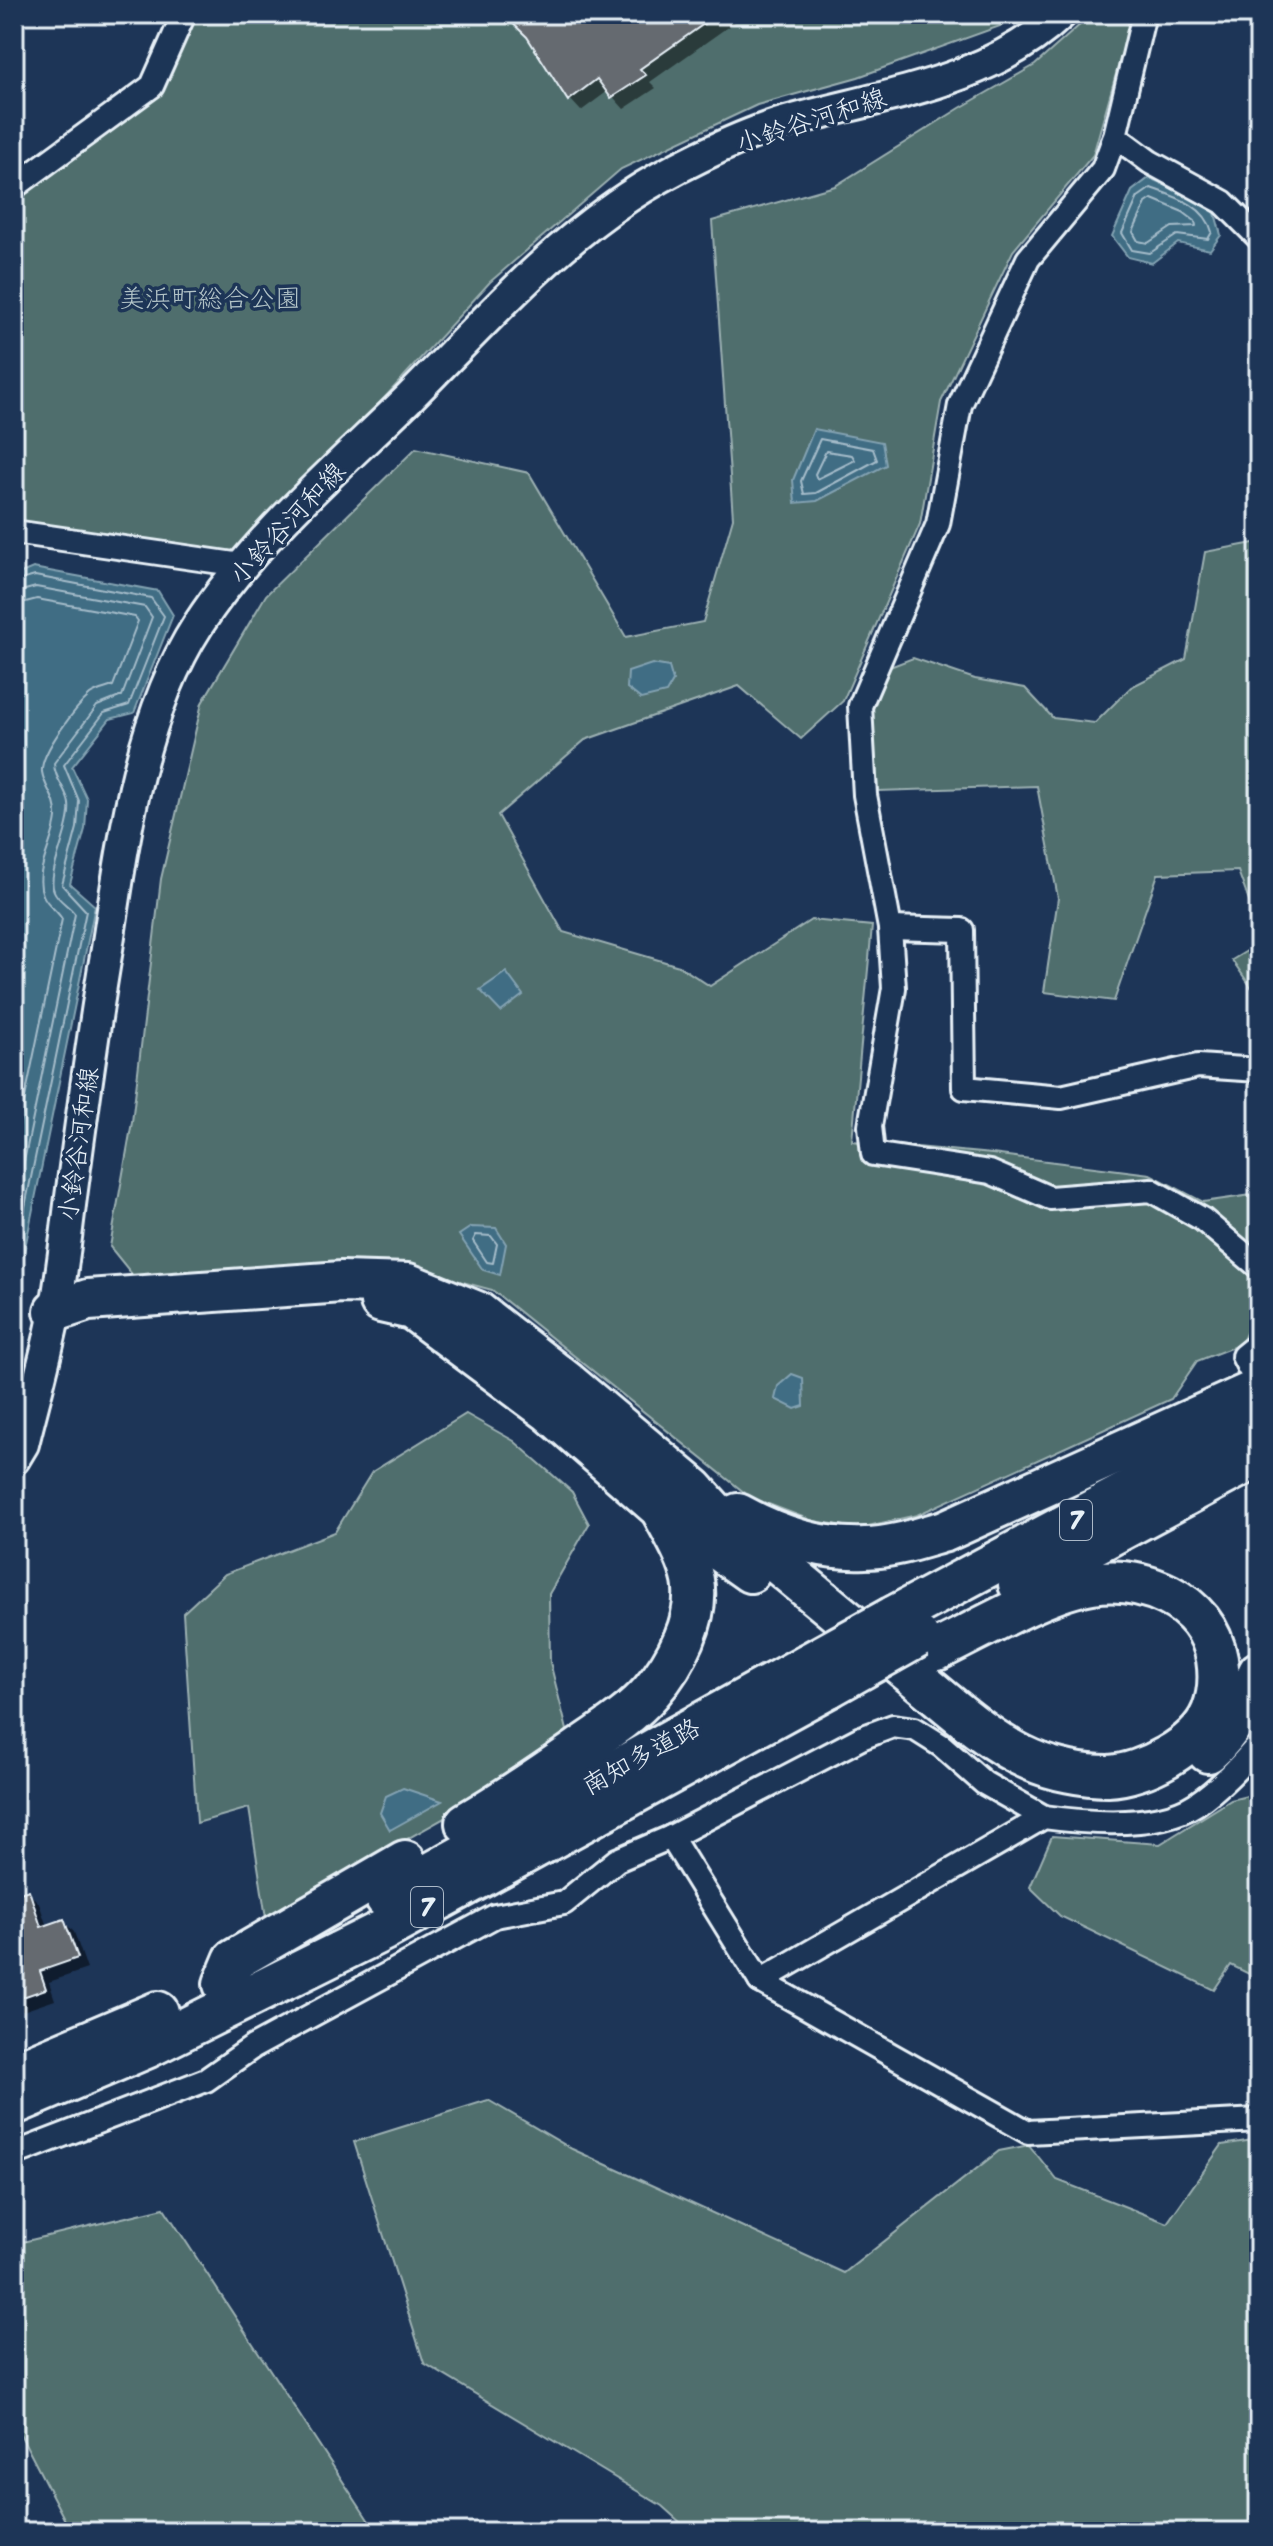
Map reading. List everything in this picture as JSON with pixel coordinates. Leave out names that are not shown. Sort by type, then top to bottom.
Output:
[{"type":"highway","points":[[55,1311],[88,1300],[342,1282],[408,1284],[477,1312],[568,1383],[677,1499],[817,1618],[945,1721],[1043,1785],[1071,1793],[1126,1793],[1152,1787],[1177,1775],[1222,1739],[1240,1714],[1259,1672]]},
{"type":"highway","points":[[677,1499],[821,1544],[865,1548],[908,1542],[945,1531],[1259,1389]]},
{"type":"highway","name":"南知多道路","points":[[916,1635],[1259,1422]]},
{"type":"highway","name":"南知多道路","points":[[14,2104],[148,2047],[384,1930],[653,1784],[916,1635],[1259,1456]]},
{"type":"highway","points":[[677,1499],[738,1531],[949,1704],[1031,1760],[1070,1771],[1109,1776],[1150,1767],[1184,1748],[1211,1715],[1220,1681],[1216,1652],[1209,1632],[1194,1613],[1180,1601],[1149,1586],[1124,1582],[1095,1582],[1067,1588],[916,1635]]},
{"type":"highway","points":[[224,1984],[234,1960],[512,1796],[615,1724],[651,1692],[676,1655],[690,1623],[693,1581],[681,1546],[677,1499]]},
{"type":"highway","name":"南知多道路","points":[[14,2073],[224,1984],[392,1895],[830,1682]]},
{"type":"main road","name":"小鈴谷河和線","points":[[14,1459],[23,1444],[55,1311],[113,908],[130,815],[149,738],[169,681],[196,628],[241,565],[531,277],[594,220],[656,181],[771,127],[959,75],[997,58],[1051,24],[1061,14]]},
{"type":"street","points":[[14,187],[152,86],[184,14]]},
{"type":"street","points":[[1144,14],[1115,136],[1103,169],[1028,259],[960,405],[938,524],[860,706],[865,795],[890,928],[894,988],[870,1126],[873,1154],[990,1172],[1050,1198],[1151,1190],[1202,1219],[1259,1267]]},
{"type":"street","points":[[1115,136],[1150,162],[1223,202],[1259,238]]},
{"type":"street","points":[[14,532],[241,565]]},
{"type":"street","points":[[890,928],[962,930],[964,1088],[1061,1097],[1198,1066],[1259,1070]]},
{"type":"street","points":[[1259,1343],[1243,1356],[1249,1368],[1259,1363]]},
{"type":"street","points":[[14,2154],[206,2080],[253,2047],[495,1916],[564,1903],[617,1860],[671,1837],[861,1738],[893,1726],[915,1729],[942,1746],[984,1783],[1044,1817],[1086,1823],[1158,1818],[1193,1806],[1228,1779],[1259,1744]]},
{"type":"street","points":[[760,1981],[1044,1817]]},
{"type":"street","points":[[671,1837],[760,1981],[1028,2132],[1259,2120]]},
{"type":"green space","name":"美浜町総合公園","points":[[195,14],[1014,14],[1003,25],[858,77],[757,105],[621,169],[490,282],[243,553],[14,523],[14,199],[162,90]]},
{"type":"green space","points":[[1092,14],[1133,14],[1093,155],[1013,251],[941,402],[920,524],[843,701],[801,739],[739,686],[585,740],[498,815],[563,932],[679,966],[710,986],[811,920],[872,926],[852,1141],[992,1154],[1150,1174],[1203,1202],[1259,1194],[1259,1305],[1241,1344],[1197,1361],[1171,1399],[917,1515],[859,1528],[813,1521],[750,1497],[492,1290],[414,1269],[135,1278],[110,1247],[132,1122],[161,879],[202,703],[266,595],[416,448],[529,473],[626,637],[703,622],[733,518],[712,221],[835,186],[1035,65]]},
{"type":"green space","points":[[1259,542],[1259,998],[1232,960],[1250,949],[1254,915],[1238,871],[1158,874],[1114,1001],[1044,992],[1058,898],[1037,786],[878,791],[872,713],[882,670],[913,658],[975,679],[1025,688],[1053,718],[1095,723],[1131,687],[1186,659],[1205,552]]},
{"type":"green space","points":[[466,1414],[514,1441],[572,1492],[589,1524],[549,1594],[550,1662],[567,1730],[548,1760],[266,1918],[249,1808],[197,1823],[183,1613],[225,1574],[335,1532],[372,1472]]},
{"type":"green space","points":[[1259,1793],[1259,1979],[1231,1965],[1214,1990],[1060,1916],[1030,1887],[1052,1836],[1160,1844],[1231,1800]]},
{"type":"green space","points":[[488,2100],[572,2149],[844,2273],[999,2151],[1029,2145],[1057,2180],[1167,2223],[1222,2145],[1259,2139],[1259,2532],[691,2532],[662,2506],[424,2363],[354,2142]]},
{"type":"green space","points":[[164,2208],[376,2532],[71,2532],[14,2422],[14,2244]]},
{"type":"water","points":[[1149,178],[1192,196],[1215,213],[1221,235],[1210,250],[1178,243],[1152,263],[1128,257],[1112,236],[1132,191]]},
{"type":"water","points":[[814,429],[882,442],[886,465],[817,501],[795,503],[793,480]]},
{"type":"water","points":[[33,568],[158,591],[173,615],[134,713],[110,719],[72,767],[87,799],[85,829],[70,884],[95,906],[18,1282],[14,1282],[14,576]]},
{"type":"water","points":[[652,664],[669,667],[673,681],[666,693],[641,699],[627,688],[628,672]]},
{"type":"water","points":[[506,972],[523,995],[501,1012],[480,990]]},
{"type":"water","points":[[471,1227],[496,1228],[506,1244],[500,1275],[483,1270],[459,1235]]},
{"type":"water","points":[[792,1374],[803,1378],[804,1406],[795,1409],[775,1399],[778,1386]]},
{"type":"water","points":[[403,1788],[442,1801],[390,1830],[380,1813],[386,1796]]},
{"type":"building","points":[[503,14],[718,14],[640,69],[646,75],[611,98],[597,79],[568,101],[527,37]]},
{"type":"building","points":[[29,1890],[41,1927],[64,1919],[78,1958],[40,1971],[46,1989],[14,2000],[14,1895]]}]
